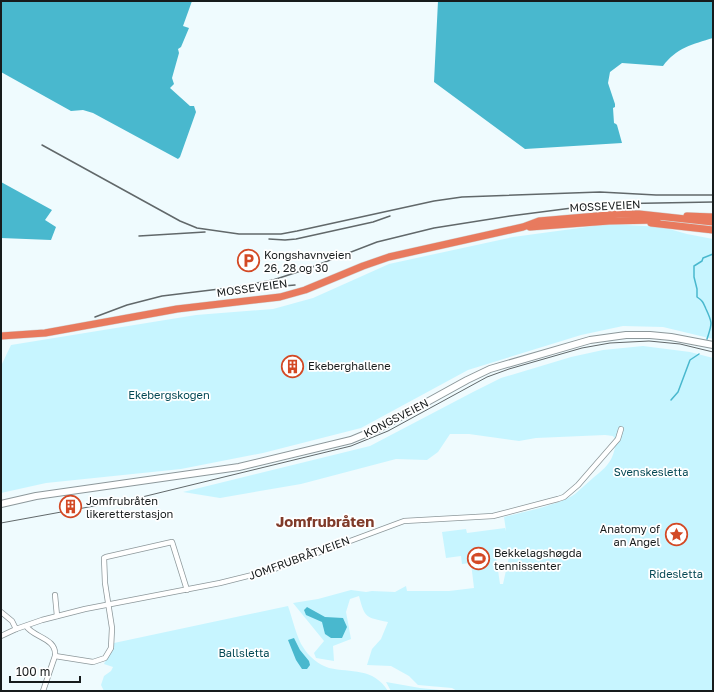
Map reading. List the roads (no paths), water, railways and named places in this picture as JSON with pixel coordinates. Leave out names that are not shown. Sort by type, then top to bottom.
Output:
[{"type":"highway","points":[[639,217],[657,213],[713,217]]},
{"type":"highway","points":[[639,217],[654,224],[713,230]]},
{"type":"highway","name":"MOSSEVEIEN","points":[[1,336],[45,333],[177,309],[280,297],[305,290],[389,257],[523,227],[539,227],[639,217],[713,222]]},
{"type":"highway","name":"MOSSEVEIEN","points":[[639,217],[713,226]]},
{"type":"main road","name":"KONGSVEIEN","points":[[1,504],[36,496],[244,466],[344,442],[380,428],[490,369],[590,340],[622,336],[650,335],[671,337],[713,346]]},
{"type":"street","name":"JOMFRUBRÅTVEIEN","points":[[1,636],[16,629],[85,609],[241,579],[272,570],[404,521],[493,516],[564,497],[578,484],[618,439],[621,429]]},
{"type":"street","points":[[55,656],[89,662],[98,661],[105,658],[111,648],[112,643],[109,604],[104,572],[104,558],[106,557],[172,542],[187,590]]},
{"type":"street","points":[[55,595],[57,616]]},
{"type":"street","points":[[1,612],[12,621],[16,629]]},
{"type":"street","points":[[26,626],[30,632],[51,643],[56,651],[42,691]]},
{"type":"water","points":[[1,1],[192,1],[183,26],[189,28],[181,47],[178,49],[179,53],[172,78],[174,84],[170,88],[190,106],[194,106],[196,112],[180,157],[178,159],[93,113],[83,110],[71,111],[1,72]]},
{"type":"water","points":[[438,1],[713,1],[713,38],[679,51],[663,66],[622,63],[610,72],[608,83],[615,104],[615,107],[613,108],[614,123],[617,125],[622,143],[525,149],[434,82]]},
{"type":"water","points":[[1,182],[52,210],[45,220],[56,227],[51,240],[1,238]]},
{"type":"water","points":[[307,607],[325,617],[343,618],[347,627],[342,638],[331,638],[325,634],[322,622],[306,615],[304,610]]},
{"type":"water","points":[[294,638],[300,650],[309,661],[310,665],[307,669],[302,669],[296,660],[288,640]]},
{"type":"waterway","points":[[707,339],[711,321],[702,301],[697,297],[694,266],[702,261],[703,258],[713,254]]},
{"type":"waterway","points":[[671,400],[678,392],[690,360],[699,354]]},
{"type":"tram line","points":[[1,523],[138,498],[351,446],[388,431],[487,377],[509,369],[582,348],[610,343],[649,341],[680,344],[713,352]]},
{"type":"railway","points":[[42,145],[180,221],[197,228],[239,234],[281,234],[434,201],[462,197],[600,192],[656,195],[713,195]]},
{"type":"railway","points":[[95,317],[127,305],[162,296],[236,287],[273,280],[307,269],[377,242],[434,228],[603,204],[713,202]]},
{"type":"railway","points":[[269,239],[296,239],[373,222],[390,216]]},
{"type":"railway","points":[[139,236],[205,232]]},
{"type":"railway","points":[[261,288],[295,285]]},
{"type":"place","name":"Kongshavnveien 26, 28 og 30","points":[[248,261]]},
{"type":"place","name":"Ekeberghallene","points":[[293,366]]},
{"type":"place","name":"Jomfrubråten likeretterstasjon","points":[[70,507]]},
{"type":"place","name":"Anatomy of an Angel","points":[[676,535]]},
{"type":"place","name":"Bekkelagshøgda tennissenter","points":[[479,559]]},
{"type":"district","name":"Jomfrubråten","points":[[325,522]]},
{"type":"park label","name":"Ekebergskogen","points":[[169,395]]},
{"type":"park label","name":"Svenskesletta","points":[[651,472]]},
{"type":"park label","name":"Ridesletta","points":[[676,574]]},
{"type":"park label","name":"Ballsletta","points":[[244,653]]}]
